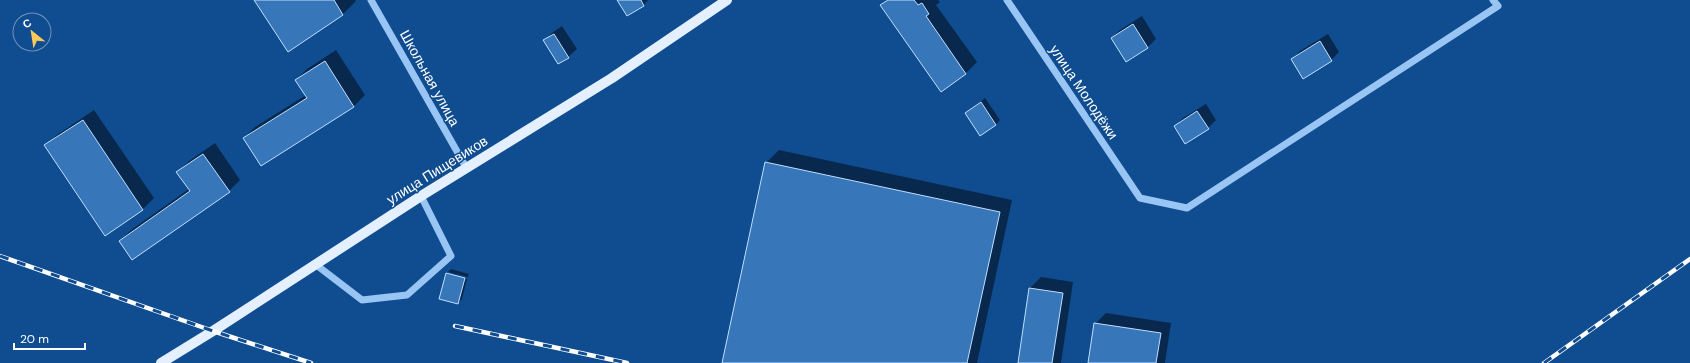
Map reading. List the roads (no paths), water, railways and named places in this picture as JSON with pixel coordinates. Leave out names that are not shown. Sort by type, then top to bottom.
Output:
[{"type":"main road","name":"улица Пищевиков","points":[[161,363],[421,196],[467,169],[612,78],[727,0]]},
{"type":"street","name":"Школьная улица","points":[[371,0],[467,169]]},
{"type":"street","name":"улица Молодёжи","points":[[1007,0],[1140,198],[1187,208],[1496,3]]},
{"type":"street","points":[[315,264],[362,300],[407,295],[451,256],[421,196]]},
{"type":"railway","points":[[0,256],[213,331],[311,363]]},
{"type":"railway","points":[[1544,363],[1690,259]]},
{"type":"railway","points":[[455,326],[627,363]]}]
